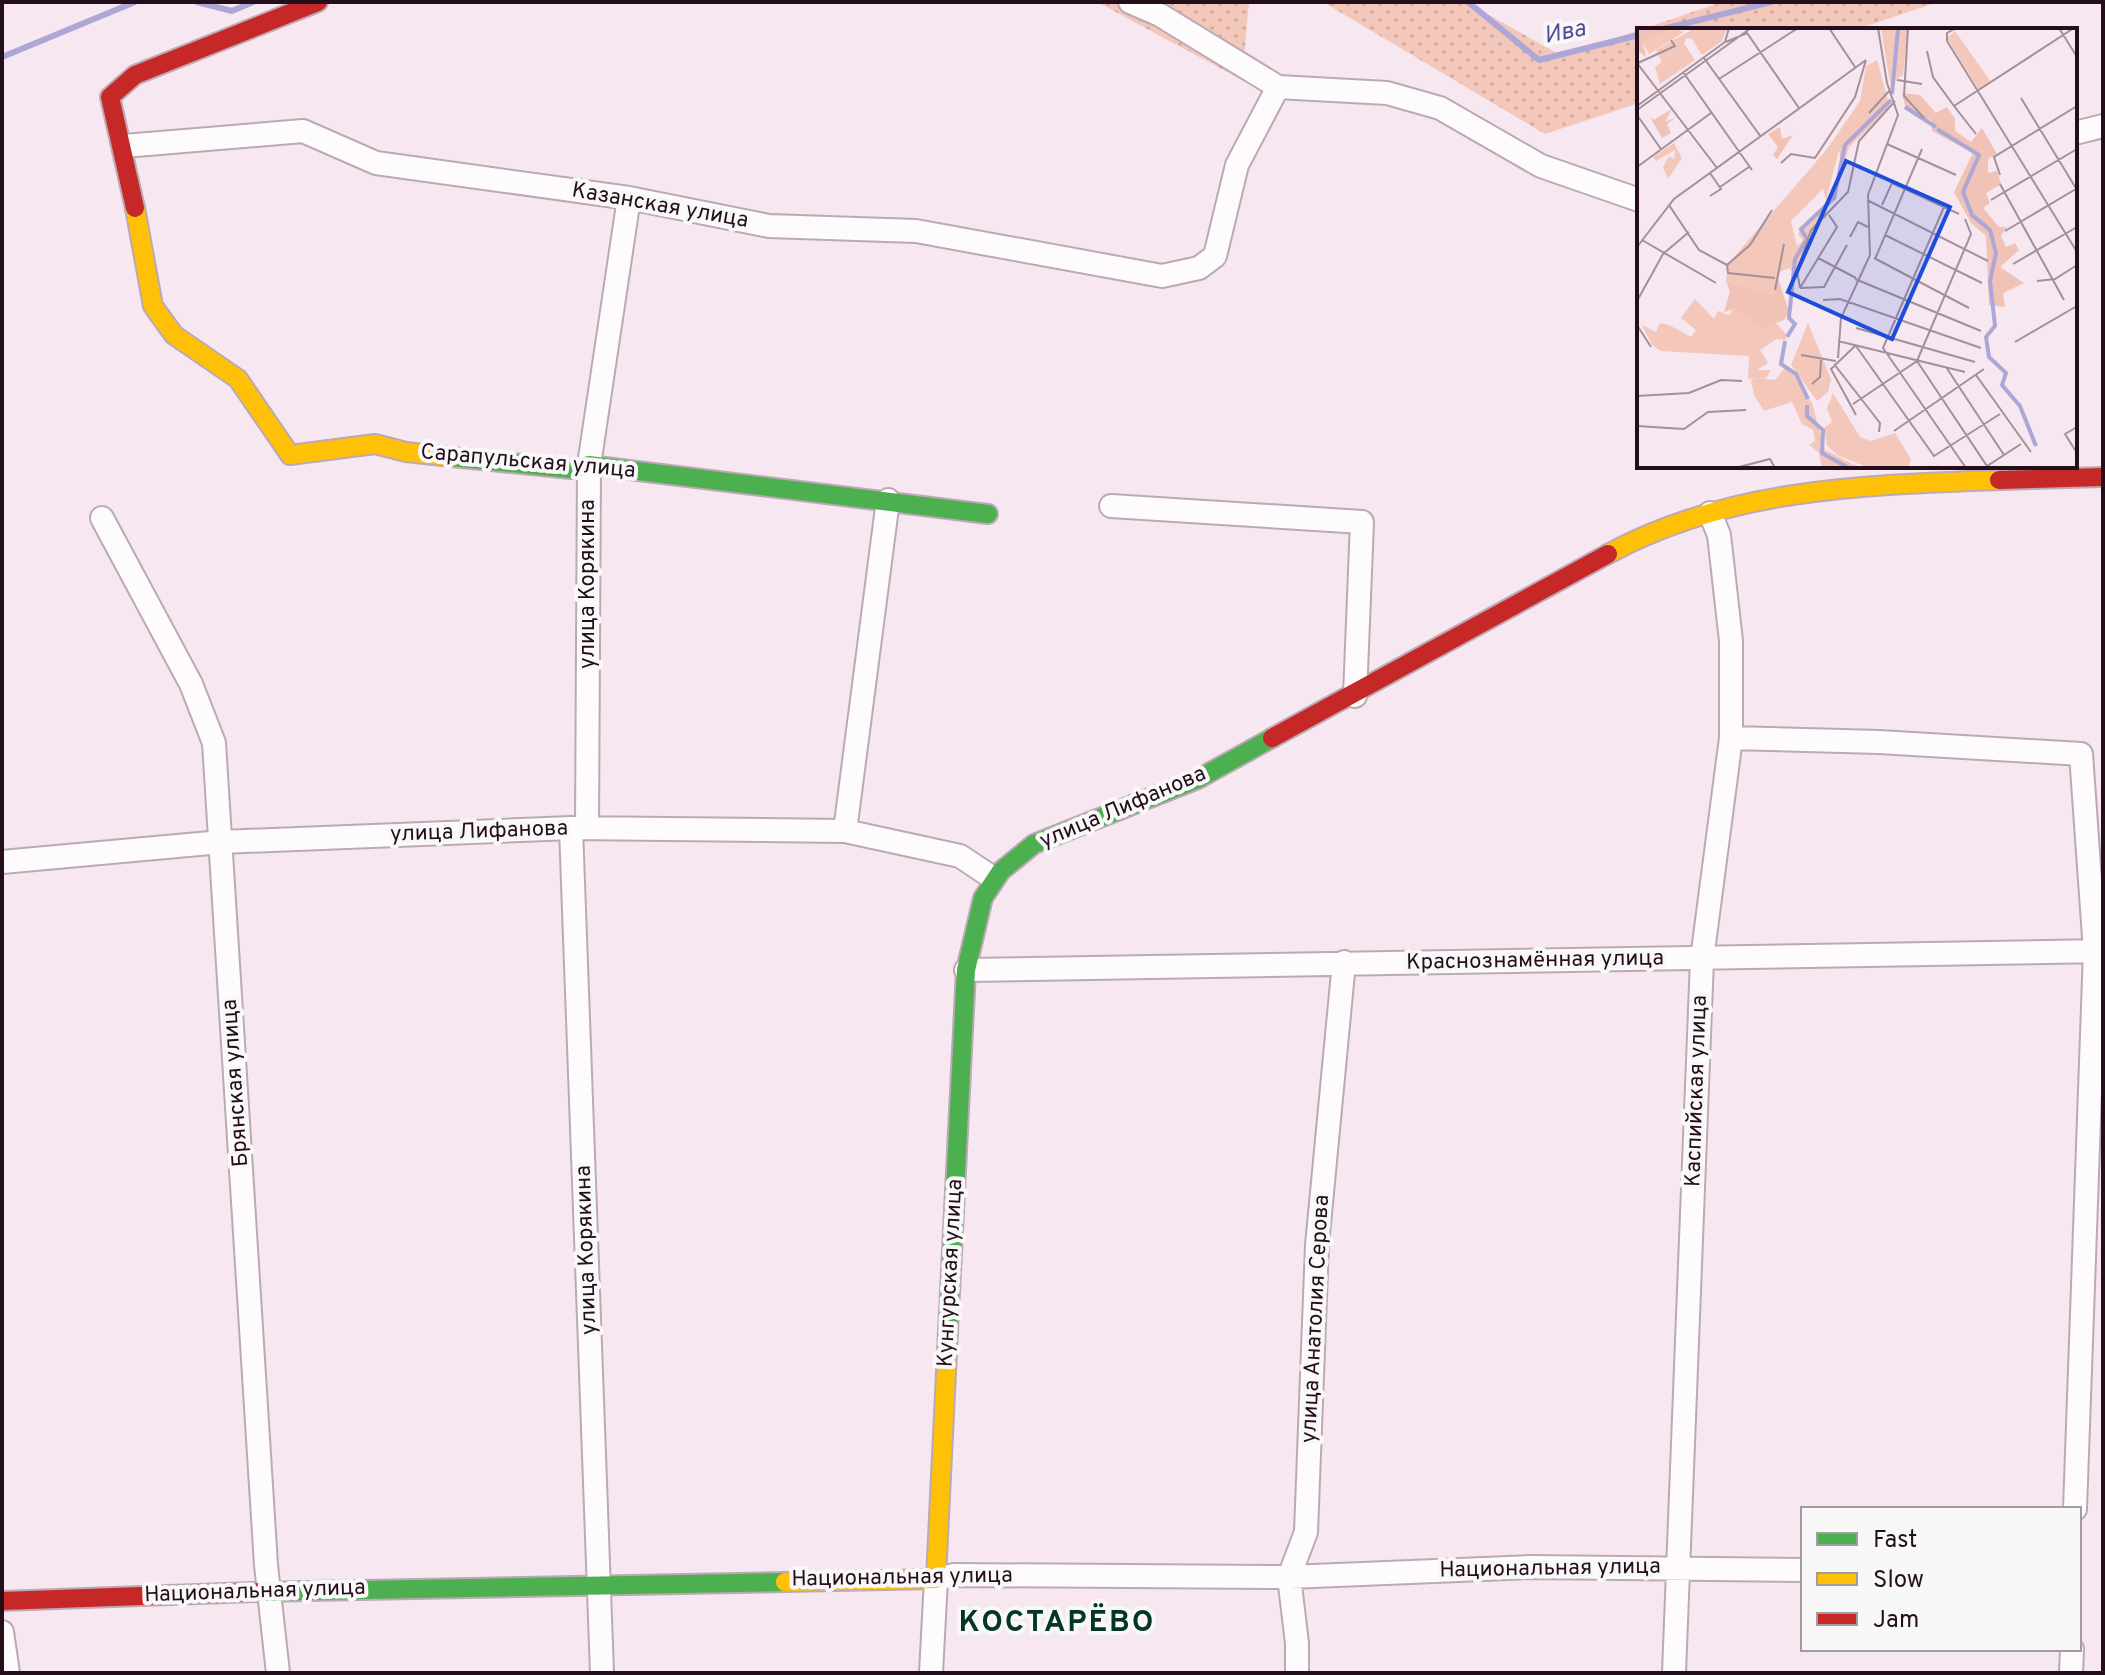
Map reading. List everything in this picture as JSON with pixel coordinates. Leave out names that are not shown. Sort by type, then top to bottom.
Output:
[{"type":"street","points":[[124,146],[110,97],[135,75],[318,2]]},
{"type":"street","points":[[1130,2],[1160,15],[1278,87],[1387,93],[1440,108],[1541,166],[1637,199]]},
{"type":"street","name":"Казанская улица","points":[[124,146],[303,131],[376,163],[629,198],[769,226],[916,231],[1162,276],[1199,268],[1215,256],[1237,165],[1278,87]]},
{"type":"street","points":[[2077,132],[2103,126]]},
{"type":"street","name":"Сарапульская улица","points":[[124,146],[153,306],[174,335],[238,379],[290,455],[375,444],[406,452],[571,469],[589,465],[988,514]]},
{"type":"street","name":"улица Корякина","points":[[602,1673],[579,828],[589,465],[629,198]]},
{"type":"street","name":"улица Лифанова","points":[[2,862],[221,842],[579,828],[845,831],[960,856],[993,878],[1034,844],[1198,779],[1355,696],[1618,549],[1710,513],[1778,496],[1857,485],[2103,477]]},
{"type":"street","points":[[845,831],[888,500]]},
{"type":"street","points":[[1111,506],[1362,522],[1355,696]]},
{"type":"street","name":"Каспийская улица","points":[[1674,1673],[1702,959],[1731,738],[1731,641],[1719,535],[1710,513]]},
{"type":"street","name":"Брянская улица","points":[[102,518],[191,684],[214,743],[266,1565],[278,1673]]},
{"type":"street","points":[[1731,738],[1879,742],[2081,754],[2099,951],[2075,1507]]},
{"type":"street","name":"Кунгурская улица","points":[[931,1673],[966,970],[976,908],[993,878]]},
{"type":"street","name":"Краснознамённая улица","points":[[966,970],[2099,951]]},
{"type":"street","name":"улица Анатолия Серова","points":[[1297,1673],[1297,1643],[1289,1577],[1306,1532],[1317,1245],[1344,962]]},
{"type":"street","name":"Национальная улица","points":[[2,1601],[599,1583],[936,1579],[954,1575],[1289,1577],[1530,1567],[1801,1570]]},
{"type":"street","points":[[2,1632],[8,1673]]},
{"type":"street","points":[[2071,1673],[2072,1651]]},
{"type":"shaded area","points":[[1097,2],[1249,2],[1242,80]]},
{"type":"shaded area","points":[[1323,2],[1466,2],[1562,56],[1637,31],[1637,104],[1545,134]]},
{"type":"shaded area","points":[[1722,2],[1938,2],[1861,28],[1646,28]]},
{"type":"waterway","name":"Ива","points":[[2,57],[135,2]]},
{"type":"waterway","name":"Ива","points":[[197,2],[232,11],[253,2]]},
{"type":"waterway","name":"Ива","points":[[1468,2],[1539,60],[1637,36]]},
{"type":"waterway","name":"Ива","points":[[1667,28],[1771,2]]},
{"type":"traffic: fast","points":[[452,457],[571,469],[589,465],[988,514]]},
{"type":"traffic: fast","points":[[947,1352],[966,970],[983,898],[1001,871],[1034,844],[1198,779],[1272,738]]},
{"type":"traffic: fast","points":[[253,1592],[785,1582]]},
{"type":"traffic: slow","points":[[135,208],[153,306],[174,335],[238,379],[290,455],[375,444],[406,452],[452,457]]},
{"type":"traffic: slow","points":[[1608,554],[1654,532],[1701,515],[1750,503],[1848,488],[1999,480]]},
{"type":"traffic: slow","points":[[785,1582],[936,1579],[947,1352]]},
{"type":"traffic: jam","points":[[135,208],[110,97],[135,75],[318,2]]},
{"type":"traffic: jam","points":[[1999,480],[2103,477]]},
{"type":"traffic: jam","points":[[1272,738],[1608,554]]},
{"type":"traffic: jam","points":[[2,1601],[253,1592]]},
{"type":"district","name":"КОСТАРЁВО","points":[[1057,1623]]}]
